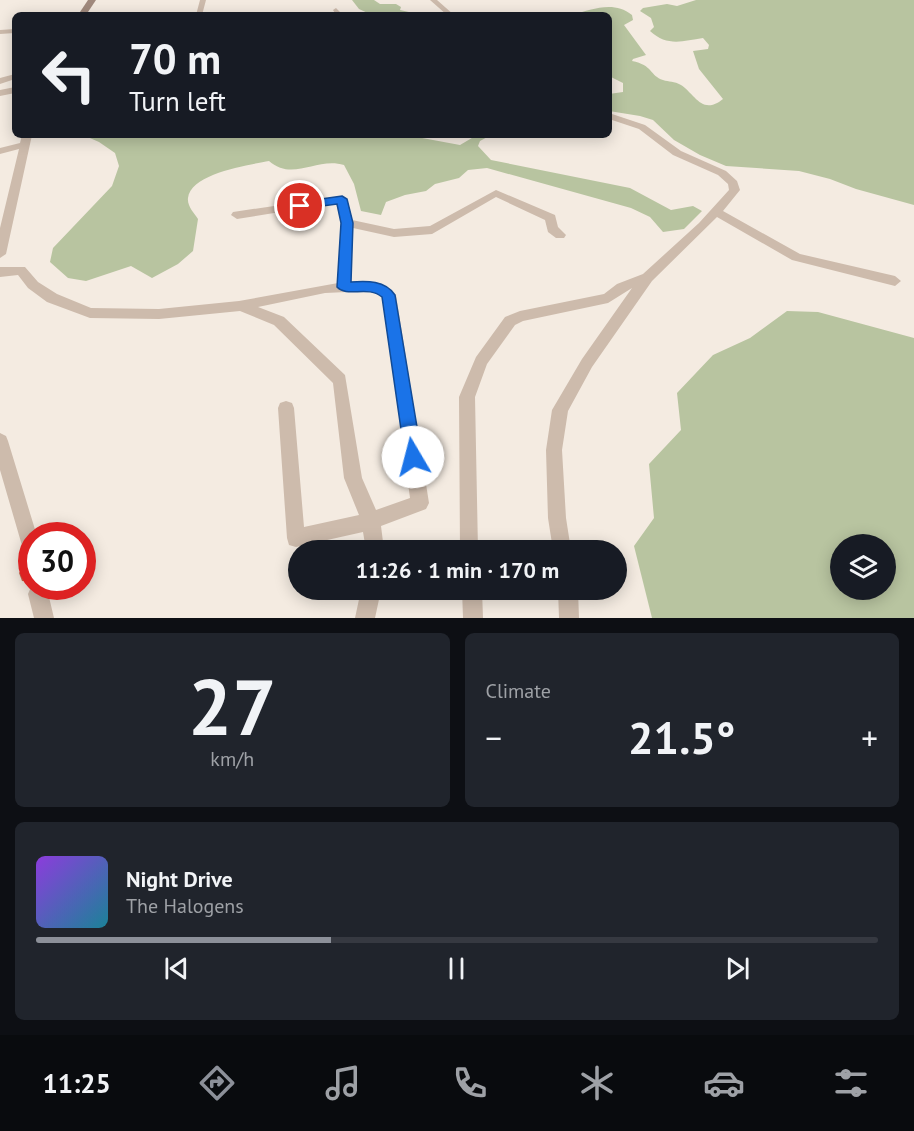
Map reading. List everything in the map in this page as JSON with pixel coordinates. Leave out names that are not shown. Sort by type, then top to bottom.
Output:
[{"type":"street","points":[[433,0],[447,12]]},
{"type":"street","points":[[560,540],[557,518],[554,450],[560,410],[587,363],[648,276],[703,226],[735,190],[729,178],[677,153],[642,127],[612,117]]},
{"type":"street","points":[[0,151],[26,140]]},
{"type":"street","points":[[0,254],[26,140]]},
{"type":"street","points":[[347,223],[394,233],[432,230],[496,193],[551,218],[552,229],[561,235]]},
{"type":"street","points":[[237,215],[342,199],[347,223],[344,287]]},
{"type":"street","points":[[715,211],[796,257],[895,281]]},
{"type":"street","points":[[0,272],[21,270],[33,285],[52,297],[90,313],[159,314],[239,306],[325,288],[369,286],[380,288],[389,295],[420,503],[370,521],[296,538],[286,408]]},
{"type":"street","points":[[469,540],[467,397],[481,361],[510,321],[520,316],[608,298],[622,286],[648,276]]},
{"type":"street","points":[[239,306],[279,321],[339,380],[353,478],[370,521],[373,540]]},
{"type":"street","points":[[0,441],[24,522]]},
{"type":"street","points":[[40,600],[44,618]]},
{"type":"street","points":[[365,618],[369,600]]},
{"type":"street","points":[[472,600],[473,618]]},
{"type":"street","points":[[568,600],[569,618]]},
{"type":"green space","points":[[352,0],[374,0],[380,4],[396,4],[401,7],[400,10],[409,12],[366,12],[359,9]]},
{"type":"green space","points":[[696,0],[914,0],[914,205],[799,171],[726,166],[674,140],[653,120],[612,111],[612,94],[623,92],[623,83],[612,78],[612,12],[583,12],[610,7],[625,10],[632,15],[633,20],[624,25],[646,55],[632,61],[644,65],[665,81],[681,85],[699,102],[710,105],[723,99],[699,69],[693,51],[708,49],[709,45],[703,38],[675,42],[656,36],[650,31],[654,27],[651,18],[640,11],[643,8],[667,4],[677,6]]},
{"type":"green space","points":[[90,138],[422,138],[460,145],[472,138],[486,138],[480,141],[478,146],[491,160],[630,188],[671,210],[693,206],[702,211],[684,229],[663,232],[650,217],[631,208],[487,168],[468,170],[459,178],[435,184],[426,191],[386,202],[381,215],[361,211],[354,184],[344,165],[334,163],[287,169],[278,167],[269,161],[210,176],[192,189],[188,198],[189,204],[198,219],[193,251],[178,264],[152,278],[131,266],[86,281],[68,278],[50,262],[53,248],[112,186],[119,166],[115,153]]},
{"type":"green space","points":[[787,311],[818,312],[914,338],[914,618],[652,618],[634,546],[654,518],[649,464],[681,430],[677,393],[713,355],[750,338]]},
{"type":"route","points":[[300,206],[342,199],[347,223],[344,287],[369,286],[380,288],[389,295],[413,457]]}]
